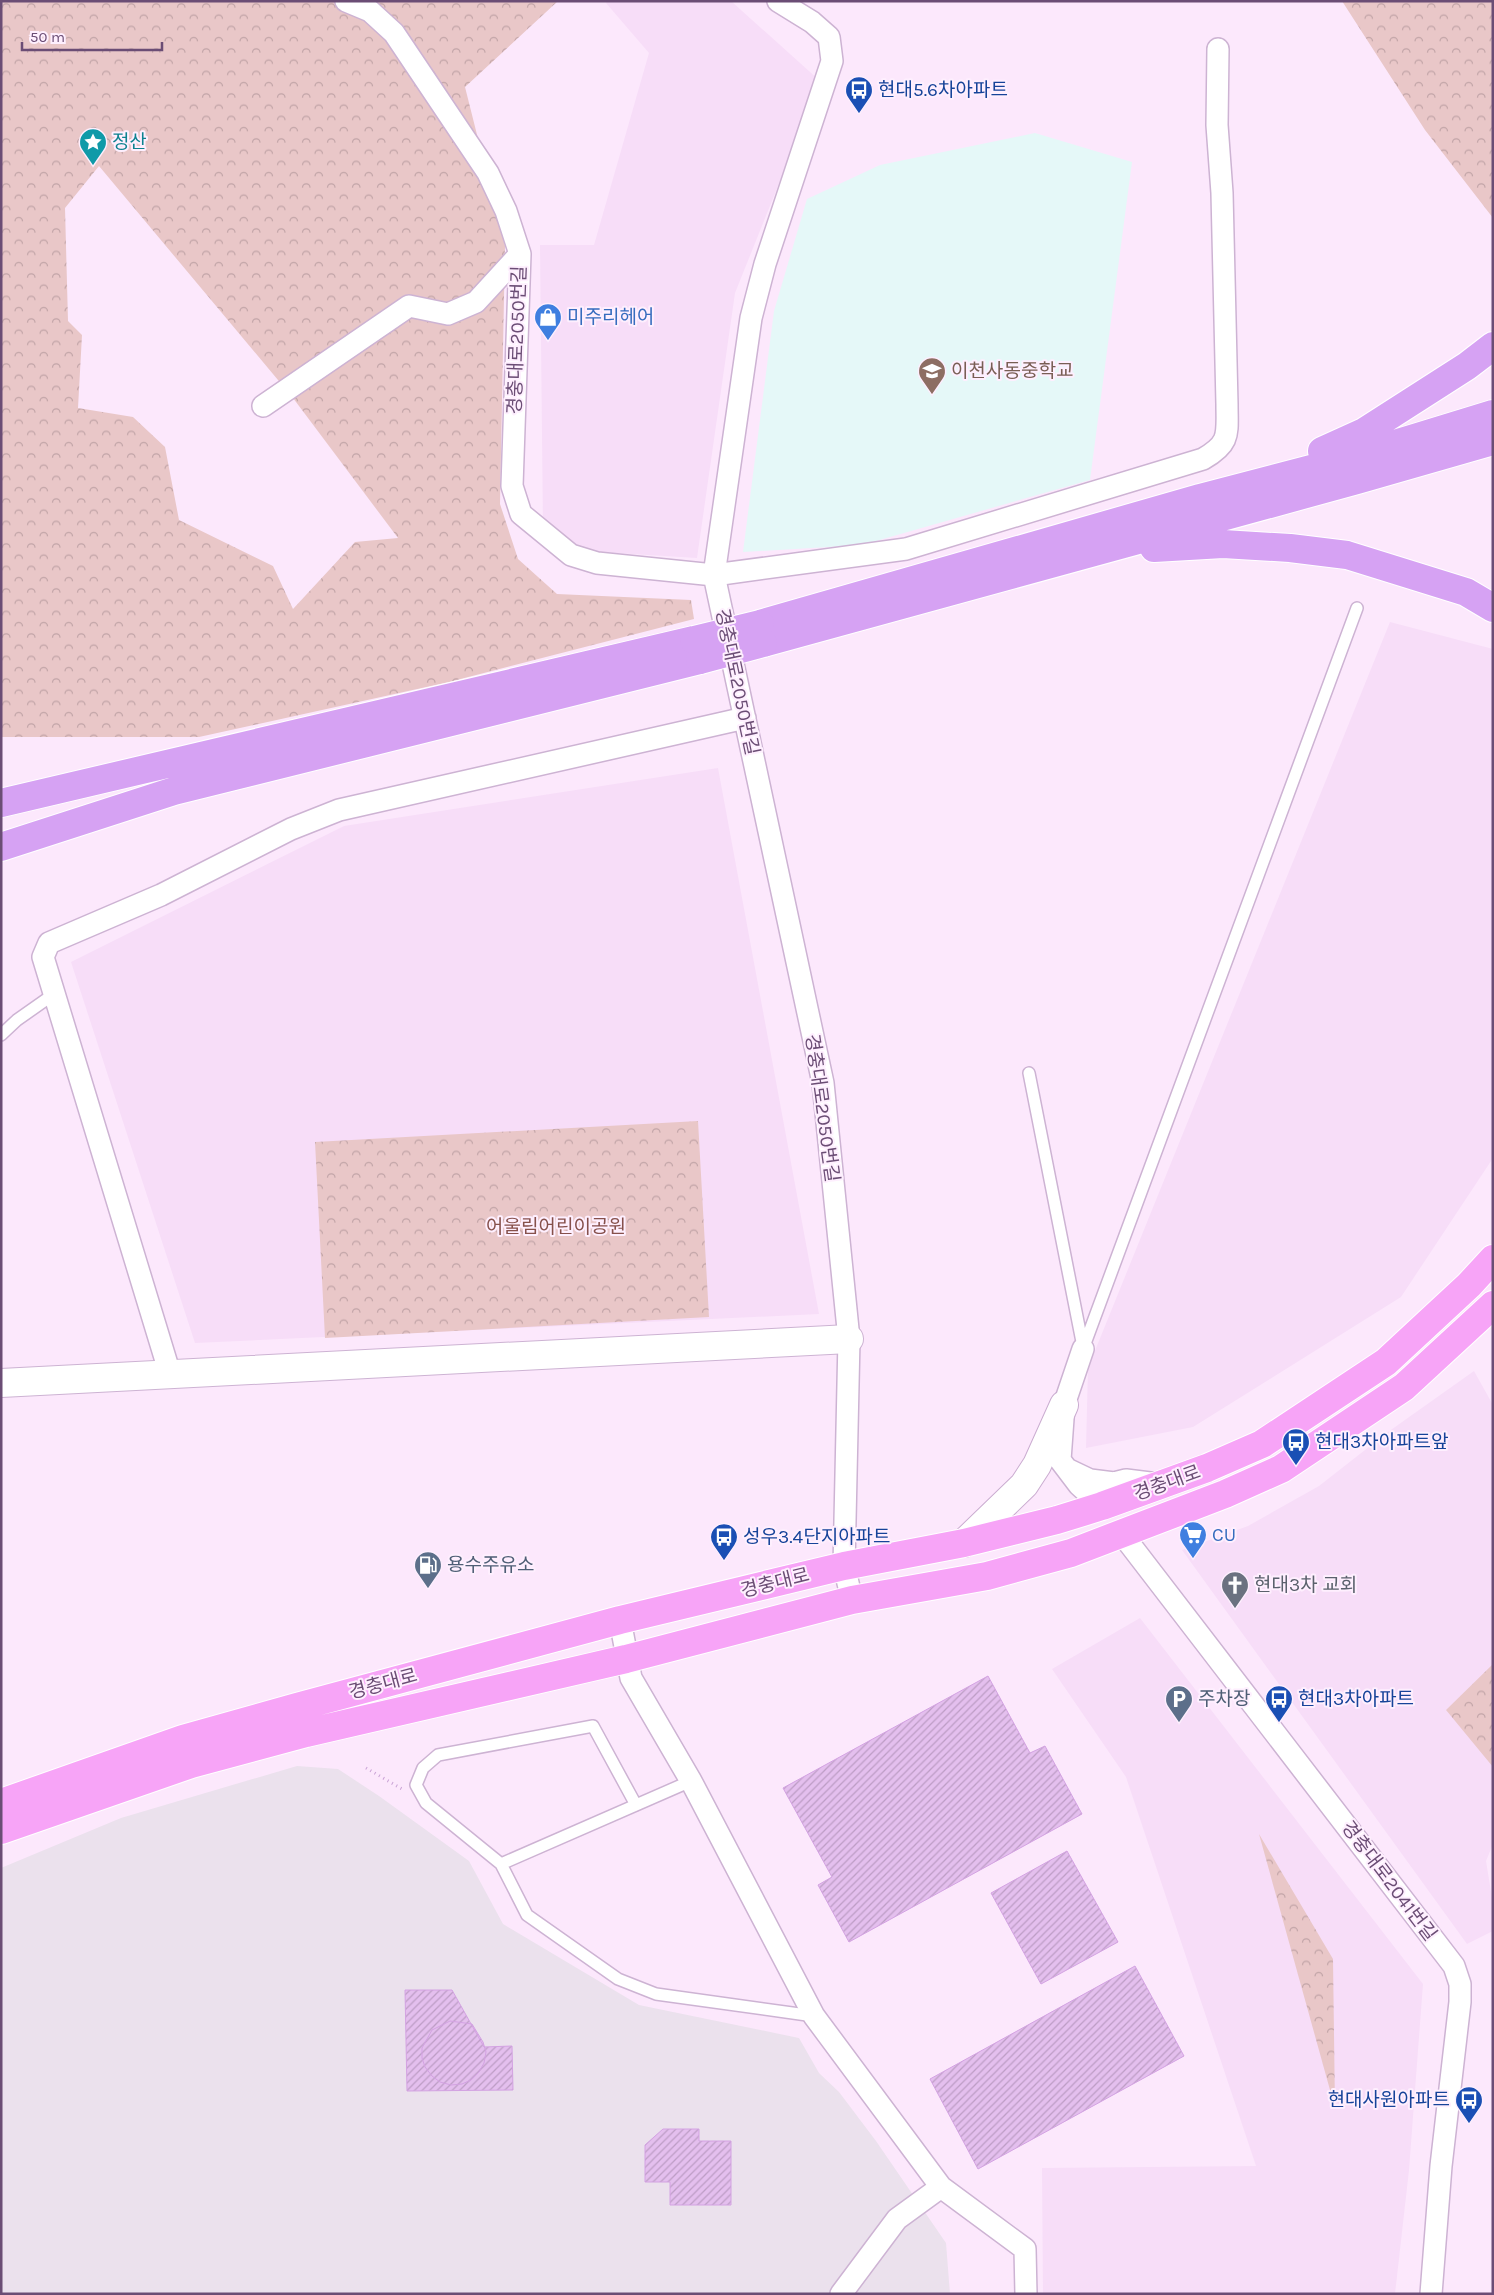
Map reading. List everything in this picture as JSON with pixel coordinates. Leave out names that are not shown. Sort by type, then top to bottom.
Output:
[{"type":"highway","points":[[1200,498],[1311,456],[1364,432],[1468,366],[1493,346]]},
{"type":"highway","points":[[761,633],[1200,498],[1330,464],[1493,414]]},
{"type":"highway","points":[[1,847],[174,791],[761,633],[1085,555],[1493,441]]},
{"type":"highway","points":[[1085,555],[1223,544],[1290,548],[1347,555],[1466,592],[1493,608]]},
{"type":"highway","points":[[1,803],[697,650]]},
{"type":"main road","name":"경충대로","points":[[1,1803],[183,1739],[620,1620],[844,1566],[964,1543],[1102,1506],[1161,1485],[1207,1468],[1262,1444],[1316,1410],[1386,1362],[1469,1285],[1493,1259]]},
{"type":"main road","name":"경충대로","points":[[1,1830],[200,1762],[306,1733],[626,1659],[852,1600],[986,1576],[1071,1553],[1225,1494],[1281,1469],[1404,1387],[1493,1304]]},
{"type":"street","name":"경충대로2050번길","points":[[346,1],[370,11],[394,33],[488,173],[506,211],[520,254],[512,486],[521,514],[571,555],[580,558],[597,563],[714,575],[823,1082],[849,1339],[844,1566],[852,1600]]},
{"type":"street","points":[[778,1],[812,22],[829,37],[832,61],[765,264],[751,318],[714,575],[906,549],[1203,459],[1219,450],[1227,434],[1227,404],[1222,193],[1217,125],[1218,49]]},
{"type":"street","points":[[263,406],[410,306],[448,314],[476,302],[520,254]]},
{"type":"street","points":[[170,1374],[43,957],[49,943],[161,895],[291,829],[339,810],[745,718]]},
{"type":"street","points":[[1,1383],[849,1339]]},
{"type":"street","points":[[964,1543],[1024,1485],[1037,1464],[1064,1406],[1083,1349]]},
{"type":"street","points":[[1064,1406],[1060,1460],[1080,1485],[1102,1506],[1122,1534]]},
{"type":"street","points":[[1067,1469],[1090,1480],[1114,1482],[1126,1480],[1161,1485]]},
{"type":"street","name":"경충대로2041번길","points":[[1122,1534],[1454,1966],[1460,1984],[1460,2002],[1441,2166],[1431,2294]]},
{"type":"street","points":[[620,1620],[631,1678],[691,1782],[814,2016],[941,2187],[1026,2249],[1026,2294]]},
{"type":"street","points":[[841,2294],[897,2219],[941,2187]]},
{"type":"lane","points":[[1083,1349],[1357,608]]},
{"type":"lane","points":[[1,1035],[17,1020],[54,994]]},
{"type":"lane","points":[[1029,1073],[1083,1349]]},
{"type":"lane","points":[[636,1805],[594,1726],[438,1755],[423,1768],[416,1785],[426,1803],[500,1864],[527,1915],[618,1979],[656,1994],[814,2016]]},
{"type":"lane","points":[[500,1864],[691,1782]]},
{"type":"path","points":[[366,1768],[426,1803]]},
{"type":"shaded area","points":[[607,1],[731,1],[820,81],[735,293],[697,558],[567,550],[543,528],[540,245],[594,245],[649,53],[606,3]]},
{"type":"shaded area","name":"이천사동중학교","points":[[1035,133],[1132,162],[1090,480],[862,545],[743,552],[774,311],[807,199],[880,165]]},
{"type":"shaded area","points":[[1390,622],[1493,649],[1493,1158],[1401,1297],[1193,1427],[1086,1448],[1088,1368]]},
{"type":"shaded area","points":[[718,768],[819,1314],[195,1343],[71,962],[344,826]]},
{"type":"shaded area","name":"현대3차아파트","points":[[1474,1371],[1493,1405],[1493,1844],[1486,1861],[1493,1904],[1493,1931],[1467,1944],[1182,1550],[1248,1526],[1319,1486],[1388,1432]]},
{"type":"shaded area","points":[[1140,1618],[1423,1984],[1409,2170],[1395,2294],[1043,2294],[1042,2168],[1256,2166],[1126,1777],[1052,1669]]},
{"type":"shaded area","points":[[297,1766],[338,1769],[379,1796],[469,1861],[503,1924],[639,2005],[799,2038],[819,2073],[839,2092],[876,2141],[946,2243],[950,2294],[1,2294],[1,1868],[121,1818]]},
{"type":"green space","points":[[1,1],[558,1],[465,87],[505,246],[500,504],[518,559],[557,594],[691,600],[694,619],[449,682],[199,737],[1,737]],"holes":[[[99,166],[293,398],[398,538],[355,542],[293,609],[273,566],[179,520],[165,447],[133,417],[78,408],[82,335],[68,321],[65,208]]]},
{"type":"green space","points":[[1342,1],[1493,1],[1493,218],[1425,130]]},
{"type":"green space","name":"어울림어린이공원","points":[[698,1121],[709,1317],[325,1338],[315,1142]]},
{"type":"green space","points":[[1493,1664],[1493,1767],[1446,1710]]},
{"type":"green space","points":[[1259,1834],[1333,1959],[1335,2108]]},
{"type":"building","points":[[988,1676],[1030,1753],[1045,1746],[1082,1814],[849,1942],[818,1885],[832,1877],[783,1788]]},
{"type":"building","points":[[1067,1851],[1118,1942],[1041,1984],[991,1893]]},
{"type":"building","points":[[1135,1966],[1184,2056],[978,2169],[930,2079]]},
{"type":"building","points":[[405,1990],[452,1990],[484,2047],[512,2046],[513,2090],[407,2091]]},
{"type":"building","points":[[450,2021],[472,2024],[483,2042],[486,2052],[484,2063],[479,2072],[471,2080],[462,2084],[451,2085],[440,2082],[425,2067],[422,2058],[422,2048],[432,2030]]},
{"type":"building","points":[[663,2129],[699,2129],[699,2141],[731,2141],[731,2205],[670,2205],[670,2182],[645,2182],[645,2145]]},
{"type":"place","name":"현대5.6차아파트","points":[[859,114]]},
{"type":"place","name":"정산","points":[[93,166]]},
{"type":"place","name":"미주리헤어","points":[[548,341]]},
{"type":"place","name":"이천사동중학교","points":[[932,395]]},
{"type":"place","name":"현대3차아파트앞","points":[[1296,1466]]},
{"type":"place","name":"CU","points":[[1193,1559]]},
{"type":"place","name":"성우3.4단지아파트","points":[[724,1561]]},
{"type":"place","name":"용수주유소","points":[[428,1589]]},
{"type":"place","name":"현대3차 교회","points":[[1235,1609]]},
{"type":"place","name":"주차장","points":[[1179,1723]]},
{"type":"place","name":"현대3차아파트","points":[[1279,1723]]},
{"type":"place","name":"현대사원아파트","points":[[1469,2124]]}]
